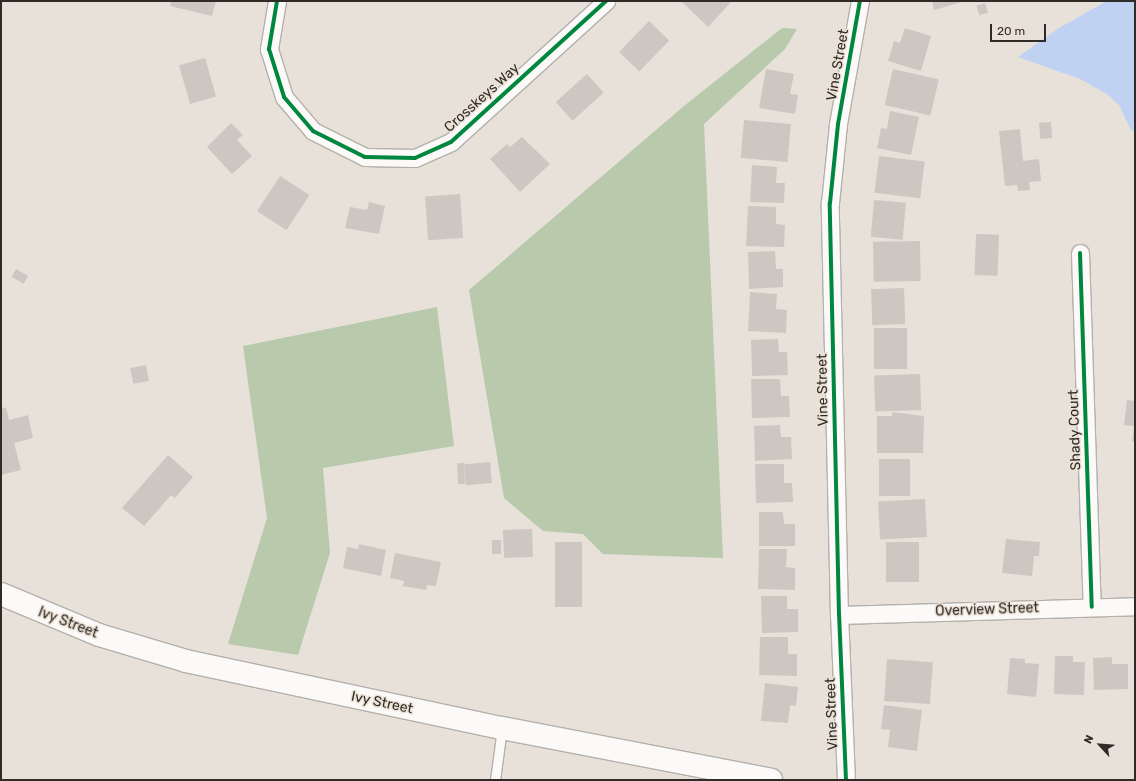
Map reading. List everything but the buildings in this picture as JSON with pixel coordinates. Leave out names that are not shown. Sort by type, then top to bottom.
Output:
[{"type":"main road","name":"Ivy Street","points":[[1,594],[98,635],[186,661],[502,728],[772,780]]},
{"type":"street","name":"Crosskeys Way","points":[[277,1],[269,48],[284,97],[313,131],[365,156],[415,158],[451,142],[602,2]]},
{"type":"street","name":"Vine Street","points":[[846,780],[840,615],[830,203],[838,124],[860,1]]},
{"type":"street","name":"Shady Court","points":[[1080,253],[1092,607]]},
{"type":"street","name":"Overview Street","points":[[840,615],[1135,606]]},
{"type":"lane","points":[[495,780],[502,728]]},
{"type":"green space","points":[[782,28],[797,29],[785,49],[704,124],[723,558],[603,554],[583,534],[543,531],[504,498],[469,290],[684,106]]},
{"type":"green space","points":[[437,307],[454,446],[323,468],[330,553],[298,655],[228,644],[267,518],[243,346]]},
{"type":"water","points":[[1107,1],[1135,1],[1135,132],[1131,130],[1119,105],[1107,94],[1080,79],[1018,57],[1059,28]]},
{"type":"cycle path","points":[[277,1],[269,49],[284,97],[313,131],[365,157],[415,158],[451,142],[606,1]]},
{"type":"cycle path","points":[[846,780],[839,615],[830,203],[838,124],[860,1]]},
{"type":"cycle path","points":[[1080,253],[1092,607]]}]
